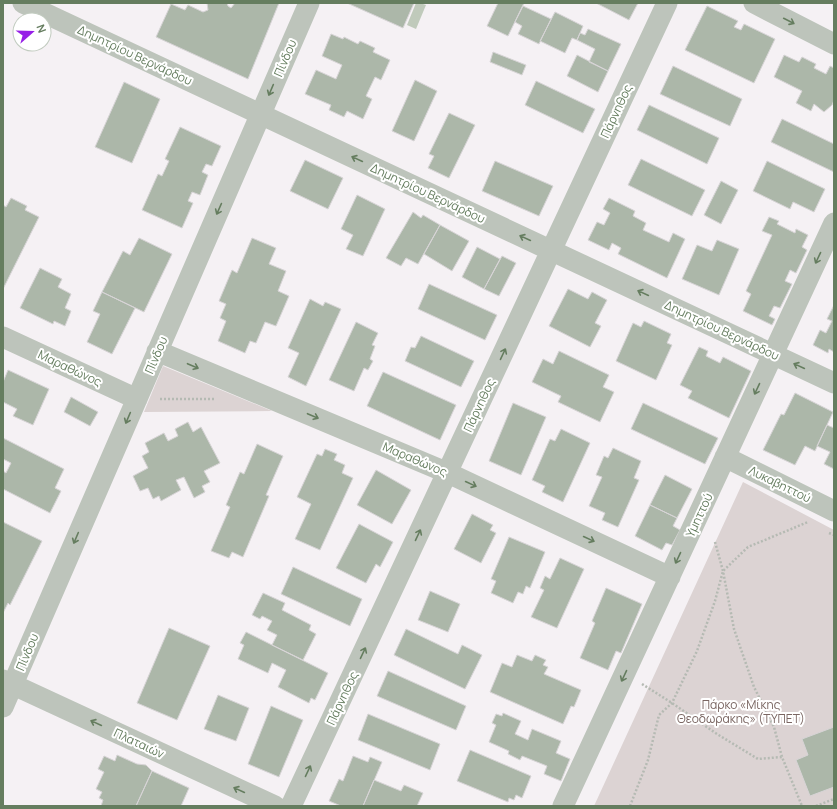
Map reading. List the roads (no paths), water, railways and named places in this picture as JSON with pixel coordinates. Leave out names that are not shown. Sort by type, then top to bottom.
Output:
[{"type":"street","name":"Δημητρίου Βερνάρδου","points":[[22,3],[834,382]]},
{"type":"street","name":"Πίνδου","points":[[3,707],[8,682],[137,399],[309,3]]},
{"type":"street","name":"Πάρνηθος","points":[[291,806],[667,3]]},
{"type":"street","points":[[754,3],[834,44]]},
{"type":"street","name":"Υμηττού","points":[[563,806],[834,223]]},
{"type":"street","name":"Μαραθώνος","points":[[3,337],[137,399]]},
{"type":"street","name":"Μαραθώνος","points":[[157,351],[448,472],[670,576]]},
{"type":"street","name":"Λυκαβηττού","points":[[725,457],[834,511]]},
{"type":"street","name":"Πλαταιών","points":[[8,682],[275,806]]},
{"type":"park label","name":"Πάρκο «Μίκης Θεοδωράκης» (ΤΥΠΕΤ)","points":[[741,711]]}]
